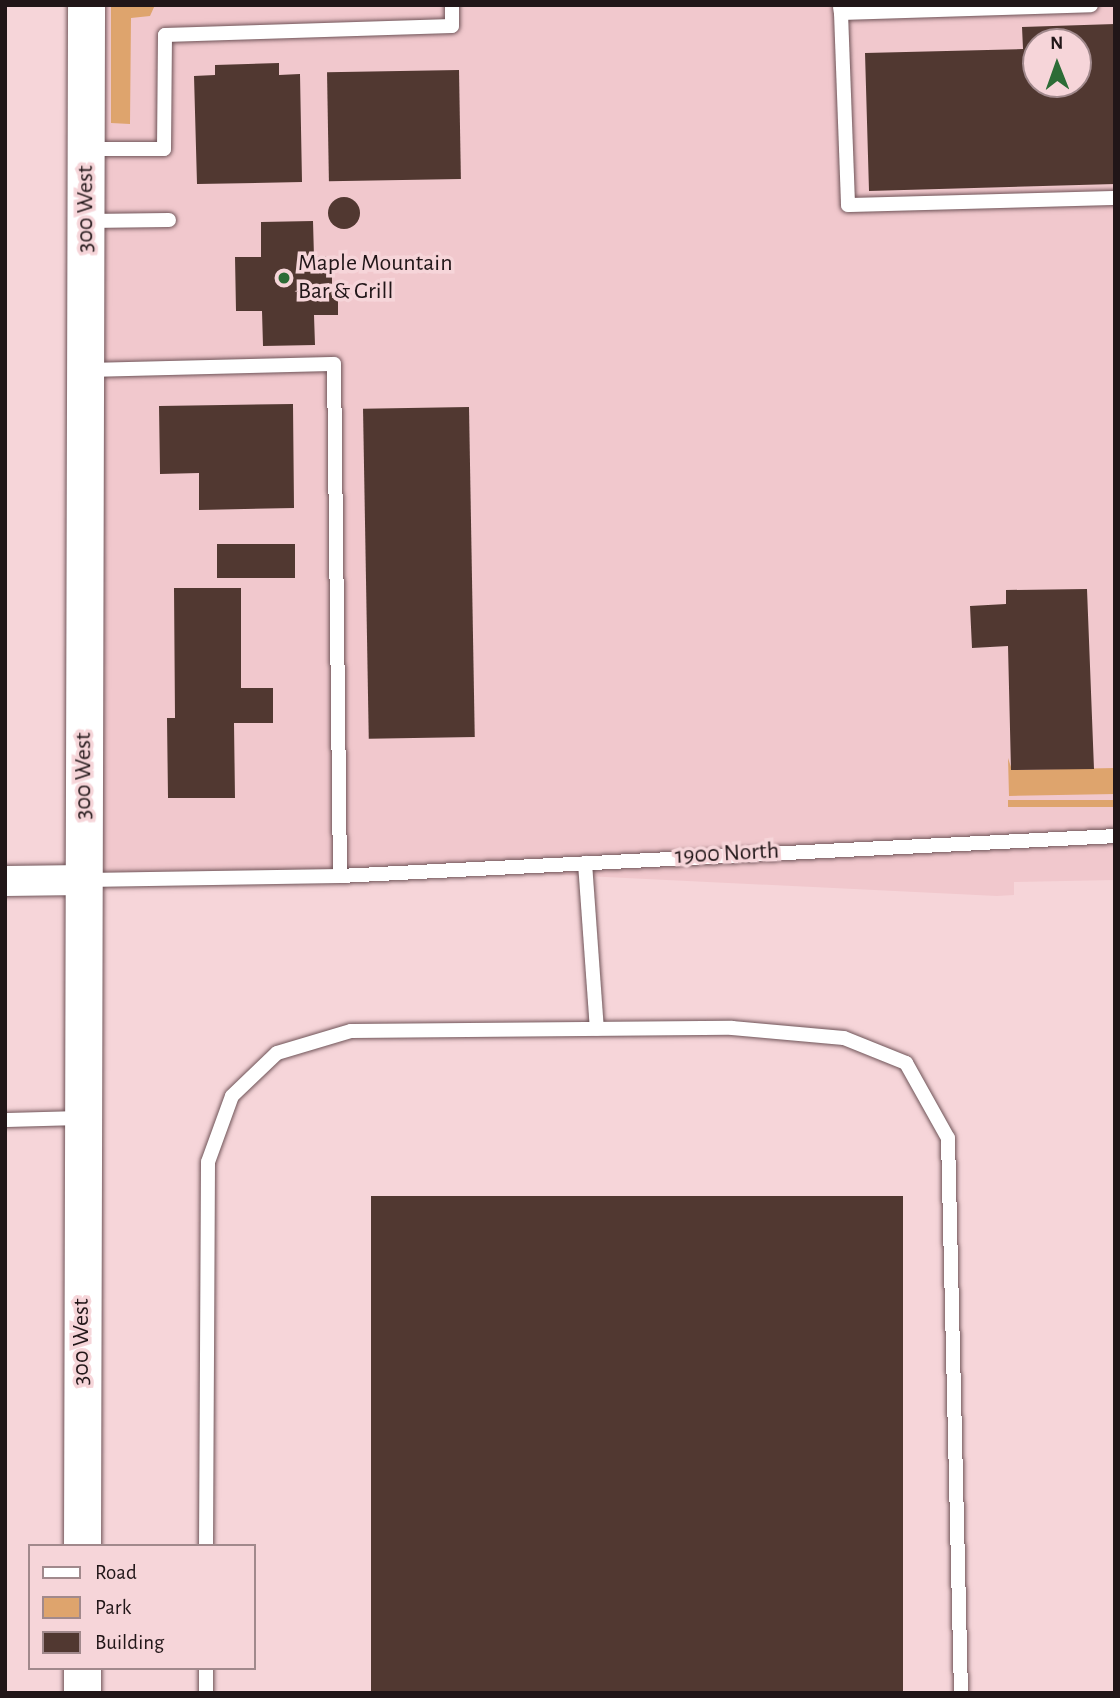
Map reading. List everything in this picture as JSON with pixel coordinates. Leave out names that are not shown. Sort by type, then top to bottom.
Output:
[{"type":"street","name":"300 West","points":[[82,1544],[86,5]]},
{"type":"street","points":[[5,881],[84,880]]},
{"type":"street","points":[[82,1670],[82,1693]]},
{"type":"lane","points":[[86,149],[164,149],[165,35],[452,26],[452,5]]},
{"type":"lane","points":[[1091,5],[841,9],[848,205],[1115,198]]},
{"type":"lane","points":[[86,221],[169,220]]},
{"type":"lane","points":[[85,370],[334,364],[340,876]]},
{"type":"lane","name":"1900 North","points":[[84,880],[340,876],[1115,836]]},
{"type":"lane","points":[[585,863],[597,1029]]},
{"type":"lane","points":[[206,1544],[208,1162],[232,1096],[277,1053],[351,1031],[732,1028],[844,1038],[906,1063],[948,1138],[961,1693]]},
{"type":"lane","points":[[5,1120],[82,1118]]},
{"type":"lane","points":[[206,1670],[206,1693]]},
{"type":"shaded area","points":[[86,5],[1115,5],[1115,880],[1014,882],[1014,895],[997,896],[461,870],[84,880]]},
{"type":"green space","points":[[111,5],[155,5],[150,16],[131,18],[130,124],[111,123]]},
{"type":"green space","points":[[1008,758],[1012,770],[1115,768],[1115,794],[1009,796]]},
{"type":"green space","points":[[1008,800],[1115,800],[1115,807],[1008,807]]},
{"type":"building","points":[[1115,24],[1115,184],[869,191],[865,53],[1022,49],[1022,98],[1092,98],[1092,28],[1022,28]]},
{"type":"building","points":[[279,63],[279,75],[300,74],[302,182],[197,184],[194,76],[215,75],[215,65]]},
{"type":"building","points":[[459,70],[461,179],[329,181],[327,72]]},
{"type":"building","points":[[344,197],[355,202],[360,213],[355,224],[344,229],[333,224],[328,213],[333,202]]},
{"type":"building","name":"Maple Mountain Bar & Grill","points":[[313,221],[314,257],[332,256],[332,298],[338,298],[338,315],[314,315],[315,345],[263,346],[262,311],[236,311],[235,257],[261,257],[261,222]]},
{"type":"building","points":[[293,404],[294,508],[199,510],[199,473],[160,474],[159,406]]},
{"type":"building","points":[[469,407],[475,737],[369,739],[363,409]]},
{"type":"building","points":[[217,544],[295,544],[295,578],[217,578]]},
{"type":"building","points":[[174,588],[241,588],[241,688],[273,688],[273,723],[234,723],[235,798],[168,798],[167,718],[175,718]]},
{"type":"building","points":[[1087,589],[1094,769],[1011,770],[1008,646],[972,648],[970,606],[1006,604],[1006,590]]},
{"type":"building","points":[[371,1196],[903,1196],[903,1693],[371,1693]]},
{"type":"place","name":"Maple Mountain Bar & Grill","points":[[284,278]]}]
